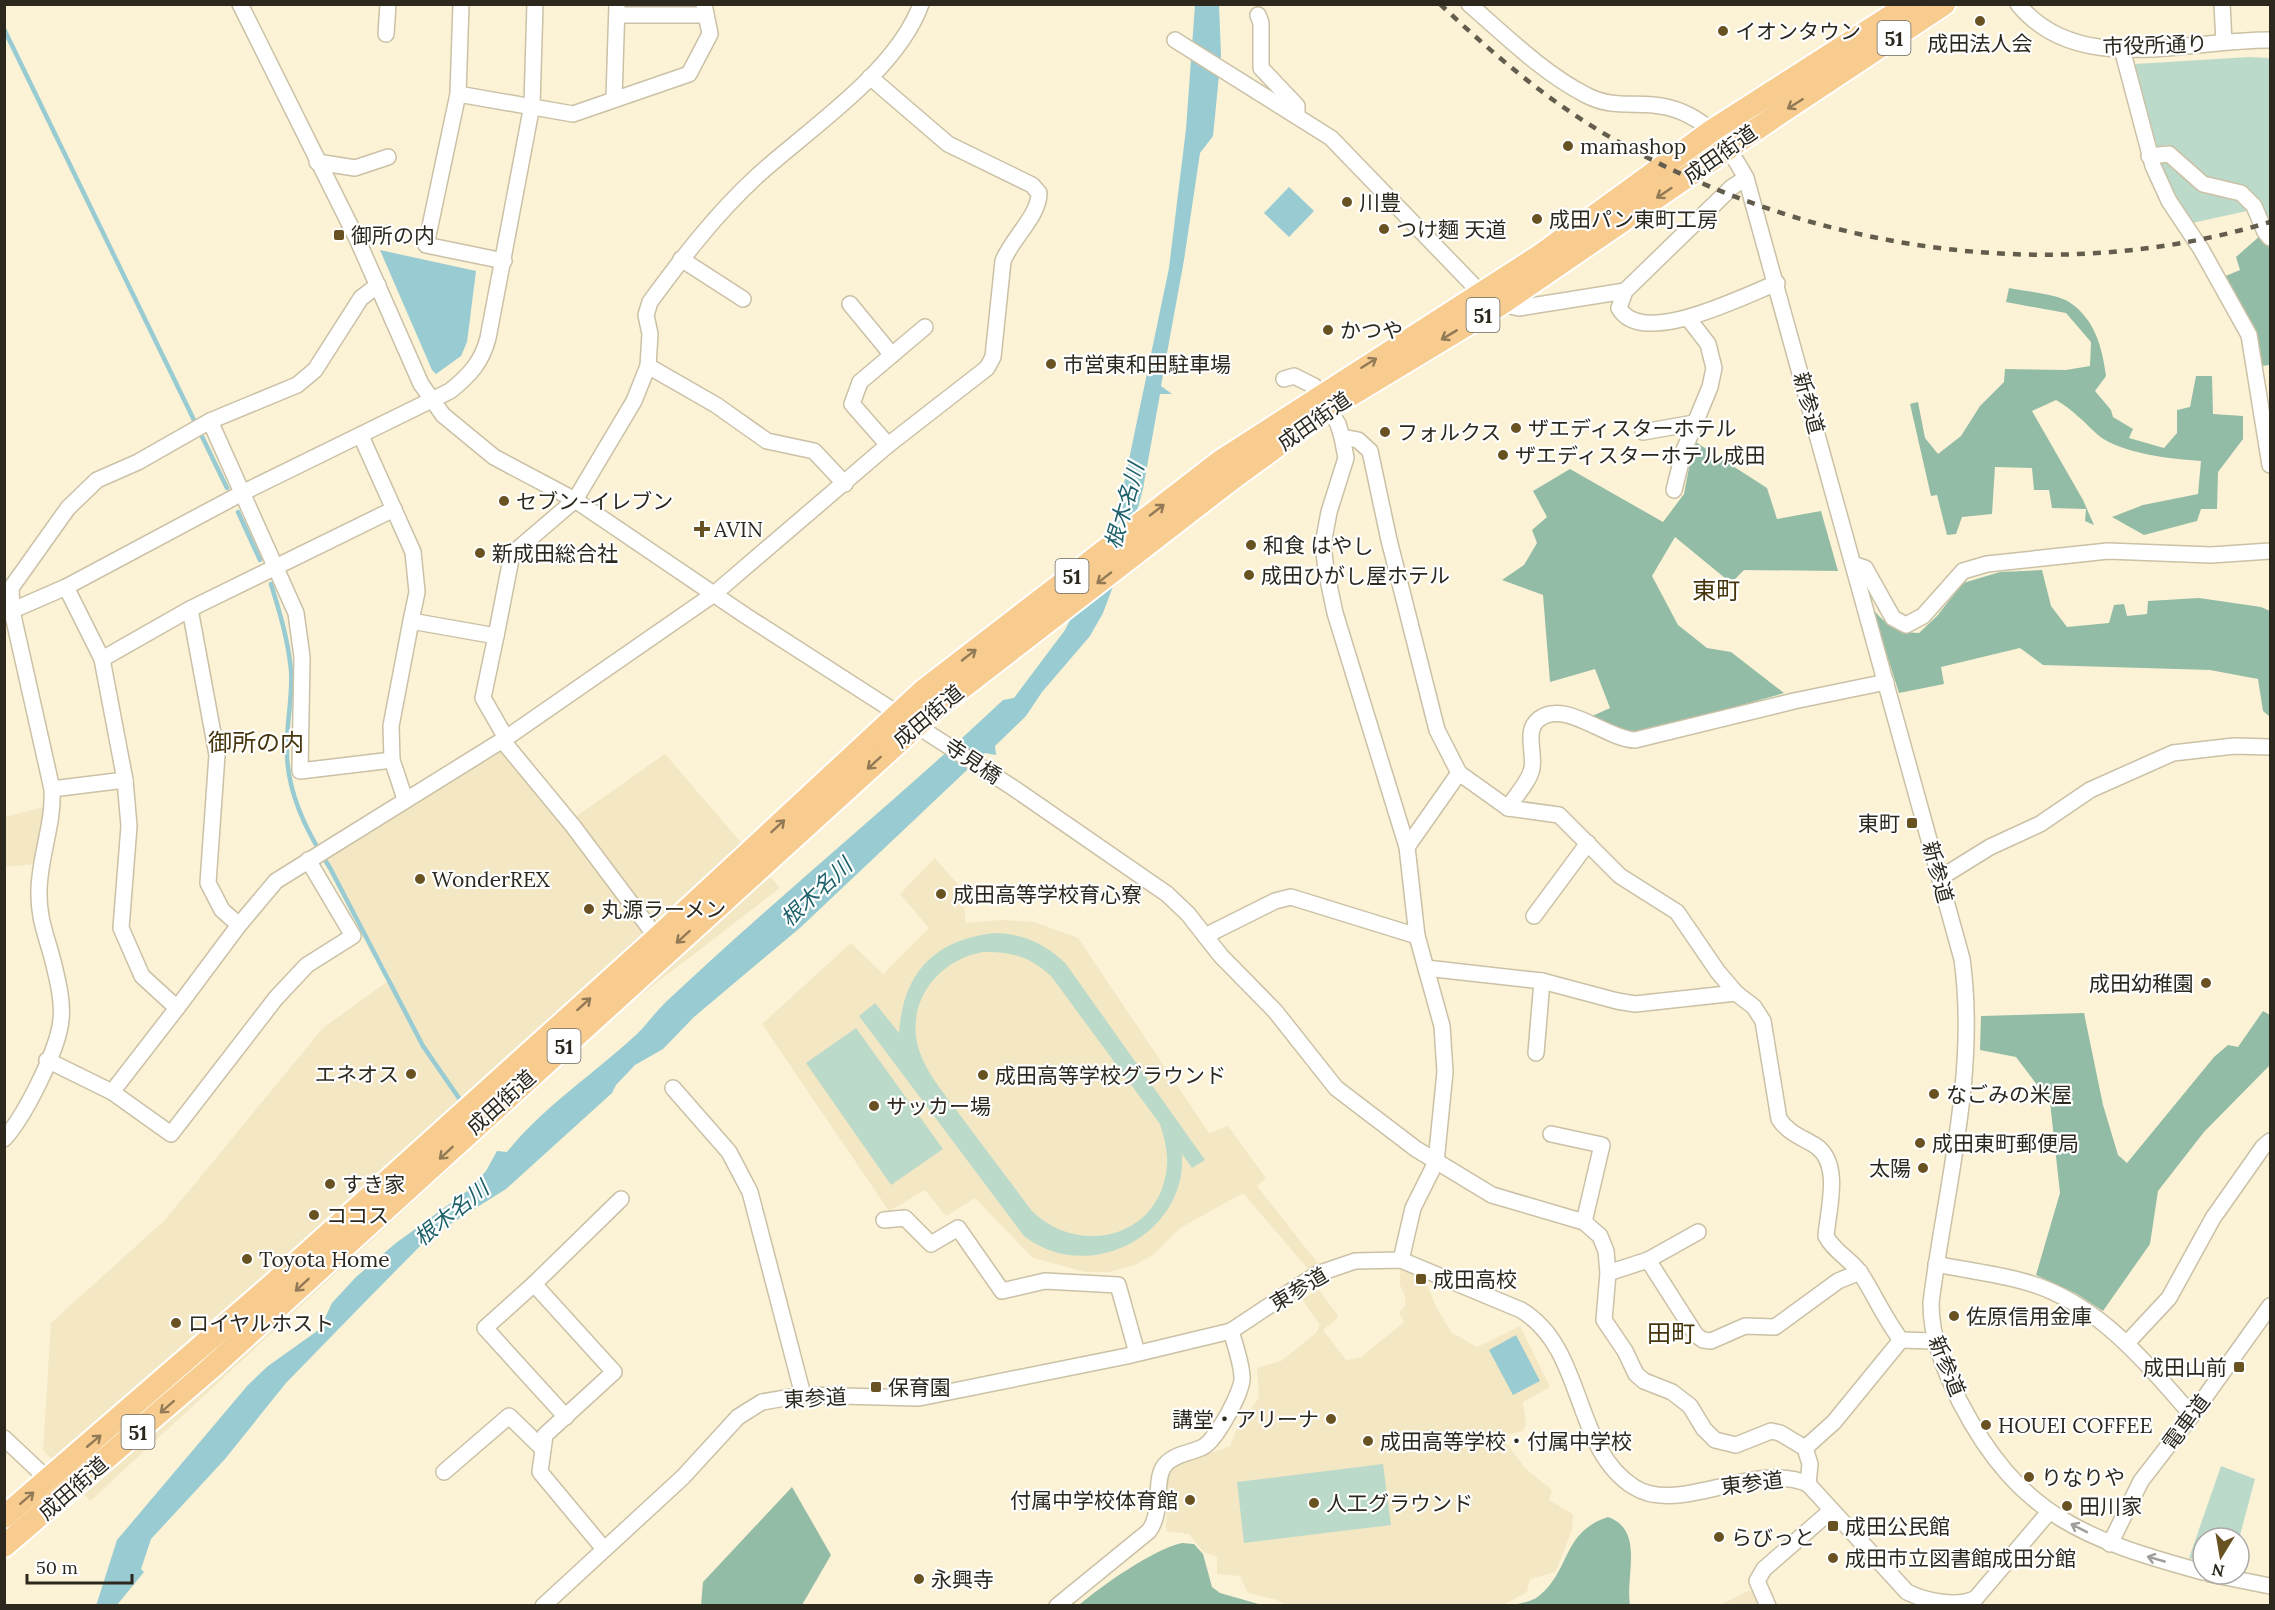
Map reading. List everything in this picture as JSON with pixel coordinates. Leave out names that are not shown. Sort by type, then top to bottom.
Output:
[{"type":"highway","name":"成田街道","points":[[4,1546],[211,1368],[917,724],[930,699],[1227,469],[1481,292],[1541,255],[1713,130],[1911,4]]},
{"type":"highway","name":"成田街道","points":[[1325,401],[1501,304],[1944,4]]},
{"type":"highway","name":"成田街道","points":[[4,1517],[271,1287],[657,938],[917,724]]},
{"type":"street","points":[[386,34],[388,4]]},
{"type":"street","points":[[460,4],[458,94],[426,245],[504,261]]},
{"type":"street","points":[[8,613],[66,587],[244,492],[450,391],[471,374],[485,353],[532,105],[535,4]]},
{"type":"street","points":[[657,938],[504,739],[483,698],[512,554],[575,500],[634,401],[648,366],[648,307],[681,259],[714,217],[870,77],[914,20],[921,4]]},
{"type":"street","name":"新参道","points":[[1469,4],[1530,56],[1585,95],[1610,104],[1653,105],[1670,108],[1713,130],[1730,148],[1746,178],[1777,283],[1852,564],[1962,959],[1967,1023],[1963,1094],[1931,1303],[1933,1341],[1955,1392],[1987,1448],[2017,1485],[2049,1512],[2110,1544],[2191,1568]]},
{"type":"street","name":"市役所通り","points":[[2018,4],[2028,16],[2057,37],[2084,47],[2122,49],[2271,40]]},
{"type":"street","points":[[2222,4],[2224,42]]},
{"type":"street","name":"寺見橋","points":[[240,5],[358,241],[421,384],[443,415],[494,457],[575,500],[714,594],[1012,787],[1167,894],[1221,956],[1275,1011],[1336,1088],[1416,1149],[1492,1195],[1584,1222]]},
{"type":"street","points":[[458,94],[532,105],[573,114],[689,74],[710,34],[704,10],[617,10],[614,98]]},
{"type":"street","points":[[1258,15],[1261,23],[1261,68],[1297,106],[1297,116]]},
{"type":"street","points":[[1175,40],[1297,116],[1342,148],[1481,292],[1501,304],[1513,307],[1533,307],[1624,291]]},
{"type":"street","points":[[2122,49],[2150,156],[2169,201],[2201,249],[2249,335],[2271,465]]},
{"type":"street","points":[[112,1092],[239,925],[276,881],[327,847],[504,739],[714,594],[888,445],[987,368],[993,357],[1003,261],[1008,249],[1039,202],[1039,193],[1032,185],[948,144],[870,77]]},
{"type":"street","points":[[2150,156],[2169,154],[2204,184],[2241,193],[2254,206],[2265,232],[2271,238]]},
{"type":"street","points":[[317,162],[356,168],[388,157]]},
{"type":"street","points":[[1746,178],[1732,187],[1624,291],[1619,309],[1624,317],[1635,322],[1677,322],[1777,283]]},
{"type":"street","points":[[681,259],[743,300]]},
{"type":"street","points":[[4,1139],[25,1113],[61,1018],[54,963],[40,923],[39,900],[40,874],[53,806],[52,789],[8,613],[11,588],[68,508],[97,480],[138,462],[208,422],[297,385],[315,370],[361,298],[378,285]]},
{"type":"street","points":[[850,304],[892,355]]},
{"type":"street","points":[[1674,490],[1684,450],[1710,387],[1714,368],[1708,344],[1688,318]]},
{"type":"street","points":[[888,445],[852,404],[860,381],[925,327]]},
{"type":"street","points":[[648,366],[717,405],[767,441],[814,451],[845,484]]},
{"type":"street","points":[[1284,379],[1294,376],[1314,386],[1325,401],[1342,436],[1346,458],[1329,512],[1323,544],[1326,570],[1335,613],[1407,847],[1417,936],[1442,1026],[1445,1050],[1436,1162],[1413,1208],[1401,1260]]},
{"type":"street","points":[[208,422],[244,492],[296,613],[302,657],[300,771],[392,760]]},
{"type":"street","points":[[1643,432],[1694,423]]},
{"type":"street","points":[[361,436],[413,552],[417,592],[391,726],[392,760],[405,799]]},
{"type":"street","points":[[1342,436],[1358,440],[1370,451],[1389,540],[1437,730],[1459,773],[1508,807],[1559,816],[1620,876],[1677,912],[1736,993],[1755,1007],[1763,1021],[1779,1119],[1786,1130],[1818,1147],[1829,1165],[1831,1176],[1826,1236],[1830,1244],[1860,1272],[1886,1320],[1900,1340]]},
{"type":"street","points":[[102,659],[190,609],[394,509]]},
{"type":"street","points":[[1852,564],[1865,568],[1893,618],[1906,625],[1923,616],[1964,571],[1978,566],[2108,551],[2211,555],[2271,551]]},
{"type":"street","points":[[66,587],[102,659],[125,780],[129,826],[121,928],[142,976],[177,1008]]},
{"type":"street","points":[[190,609],[217,755],[208,883],[222,910],[239,925]]},
{"type":"street","points":[[411,621],[496,636]]},
{"type":"street","points":[[1508,807],[1532,768],[1531,733],[1539,718],[1568,714],[1614,737],[1635,740],[1794,701],[1886,682]]},
{"type":"street","points":[[1940,878],[1990,847],[2040,824],[2090,790],[2173,753],[2234,746],[2271,747]]},
{"type":"street","points":[[1407,847],[1459,773]]},
{"type":"street","points":[[52,789],[125,780]]},
{"type":"street","points":[[1534,916],[1588,843]]},
{"type":"street","points":[[47,1060],[112,1092],[171,1134],[276,998],[307,964],[353,936],[309,859]]},
{"type":"street","points":[[1205,936],[1275,900],[1291,897],[1417,936]]},
{"type":"street","points":[[1426,968],[1542,981],[1635,1004],[1736,993]]},
{"type":"street","points":[[1536,1053],[1542,981]]},
{"type":"street","points":[[673,1088],[729,1152],[750,1192],[803,1395]]},
{"type":"street","points":[[1551,1134],[1602,1145],[1584,1222],[1600,1236],[1606,1251],[1608,1273],[1604,1320],[1625,1351],[1636,1374],[1644,1381],[1672,1392],[1690,1406],[1704,1429],[1715,1440],[1736,1445],[1771,1431],[1780,1433],[1805,1448],[1810,1464],[1808,1484]]},
{"type":"street","points":[[2127,1343],[2169,1298],[2213,1218],[2263,1147],[2271,1141]]},
{"type":"street","points":[[566,1417],[485,1328],[534,1284],[621,1198]]},
{"type":"street","points":[[884,1220],[905,1218],[931,1244],[958,1228],[1002,1291],[1045,1281],[1118,1285],[1137,1353]]},
{"type":"street","points":[[1608,1273],[1648,1260],[1698,1232]]},
{"type":"street","name":"東参道","points":[[543,1605],[683,1477],[738,1417],[762,1402],[803,1395],[919,1398],[1231,1331],[1317,1274],[1355,1261],[1401,1260],[1521,1310],[1545,1327],[1556,1344],[1605,1460],[1620,1478],[1636,1489],[1663,1496],[1774,1477],[1788,1477],[1808,1484],[1907,1592],[1924,1598],[1962,1604],[1976,1598],[2049,1512]]},
{"type":"street","points":[[1648,1260],[1696,1335],[1703,1340],[1711,1341],[1744,1326],[1775,1328],[1838,1281],[1860,1272]]},
{"type":"street","points":[[1936,1264],[2023,1281],[2065,1299],[2097,1317],[2127,1343],[2192,1415]]},
{"type":"street","points":[[534,1284],[614,1372],[545,1435],[540,1472],[604,1549]]},
{"type":"street","name":"電車道","points":[[2110,1544],[2141,1481],[2271,1306]]},
{"type":"street","points":[[1057,1605],[1149,1531],[1158,1514],[1160,1474],[1165,1465],[1173,1458],[1209,1443],[1221,1426],[1243,1379],[1231,1331]]},
{"type":"street","points":[[1900,1340],[1933,1341]]},
{"type":"street","points":[[1805,1448],[1834,1422],[1900,1340]]},
{"type":"street","points":[[444,1472],[509,1416],[543,1449]]},
{"type":"street","points":[[4,1438],[64,1496]]},
{"type":"street","points":[[1768,1605],[1757,1581],[1764,1569],[1826,1515],[1835,1514]]},
{"type":"street","points":[[2251,1583],[2271,1587]]},
{"type":"shaded area","points":[[500,750],[564,825],[665,754],[780,888],[621,1010],[90,1501],[43,1450],[51,1323],[165,1220],[323,1028],[391,979],[323,854]]},
{"type":"shaded area","points":[[44,807],[34,864],[5,867],[4,817]]},
{"type":"shaded area","name":"成田高等学校グラウンド","points":[[935,858],[961,888],[966,923],[1002,920],[1034,922],[1078,938],[1209,1133],[1228,1126],[1266,1178],[1257,1186],[1319,1265],[1310,1271],[1243,1193],[1180,1228],[1154,1254],[1137,1264],[1109,1272],[1086,1272],[1033,1258],[975,1198],[946,1216],[925,1190],[889,1211],[762,1024],[851,943],[883,974],[929,928],[900,894]]},
{"type":"shaded area","name":"成田高等学校・付属中学校","points":[[1400,1269],[1424,1278],[1437,1309],[1452,1333],[1477,1347],[1520,1326],[1550,1387],[1523,1402],[1526,1424],[1523,1431],[1501,1436],[1525,1468],[1552,1490],[1549,1500],[1573,1514],[1572,1530],[1558,1566],[1555,1572],[1530,1579],[1527,1592],[1501,1606],[1286,1605],[1277,1600],[1248,1593],[1240,1576],[1217,1574],[1217,1557],[1203,1552],[1189,1534],[1166,1531],[1168,1469],[1230,1446],[1242,1416],[1252,1408],[1259,1397],[1257,1368],[1281,1361],[1316,1333],[1320,1325],[1302,1299],[1319,1290],[1339,1317],[1323,1330],[1346,1360],[1360,1358],[1404,1322],[1399,1313],[1405,1306],[1405,1296],[1400,1285]]},
{"type":"shaded area","points":[[1748,1591],[1756,1591],[1763,1606],[1718,1606]]},
{"type":"green space","points":[[2249,57],[2270,58],[2270,219],[2260,208],[2188,224],[2156,165],[2135,64]]},
{"type":"green space","points":[[2261,235],[2270,246],[2270,365],[2261,366],[2221,278],[2240,270],[2236,257]]},
{"type":"green space","points":[[2009,288],[2064,299],[2085,317],[2096,335],[2106,376],[2095,391],[2111,410],[2113,417],[2133,429],[2129,438],[2164,448],[2177,433],[2177,410],[2190,407],[2196,376],[2212,376],[2213,414],[2243,416],[2243,439],[2218,472],[2217,509],[2201,509],[2197,521],[2144,535],[2112,517],[2143,505],[2198,494],[2201,461],[2176,459],[2120,447],[2098,435],[2056,400],[2032,411],[2083,500],[2094,525],[2085,521],[2086,509],[2052,508],[2049,490],[2034,490],[2032,468],[1995,467],[1992,514],[1962,517],[1956,534],[1947,535],[1937,495],[1931,496],[1910,404],[1918,402],[1925,438],[1938,454],[1961,436],[1980,406],[2004,382],[2005,369],[2066,370],[2090,366],[2091,342],[2066,313],[2006,302]]},
{"type":"green space","points":[[1694,441],[1767,488],[1777,519],[1821,511],[1838,571],[1744,570],[1731,583],[1675,537],[1652,576],[1678,625],[1707,648],[1731,652],[1784,693],[1633,736],[1590,717],[1610,708],[1595,669],[1550,682],[1543,595],[1502,580],[1524,565],[1537,543],[1532,530],[1547,517],[1533,491],[1570,469],[1663,522],[1684,494]]},
{"type":"green space","points":[[2042,570],[2051,606],[2067,627],[2109,623],[2114,605],[2124,604],[2127,616],[2147,614],[2148,601],[2199,598],[2261,607],[2270,611],[2270,717],[2263,711],[2258,679],[2210,670],[2043,665],[2020,648],[1941,667],[1944,684],[1899,693],[1872,608],[1892,627],[1919,633],[1937,616],[1963,583],[2000,572]]},
{"type":"green space","points":[[994,933],[1014,935],[1042,945],[1066,964],[1205,1160],[1192,1168],[1182,1154],[1179,1183],[1168,1208],[1151,1229],[1129,1244],[1103,1253],[1076,1256],[1049,1250],[1024,1236],[859,1016],[875,1003],[899,1033],[907,993],[925,963],[954,943]],"holes":[[[993,952],[1020,956],[1051,976],[1160,1124],[1167,1160],[1162,1190],[1151,1209],[1135,1224],[1116,1233],[1094,1236],[1073,1234],[1051,1225],[1032,1211],[926,1066],[917,1040],[916,1022],[919,1006],[926,990],[949,966],[965,957]]]},
{"type":"green space","points":[[2263,1011],[2270,1015],[2270,1065],[2204,1132],[2158,1191],[2150,1244],[2103,1311],[2077,1294],[2036,1275],[2060,1193],[2050,1102],[2016,1057],[1980,1050],[1981,1016],[2084,1013],[2103,1105],[2118,1155],[2127,1163],[2214,1057],[2228,1045],[2238,1047]]},
{"type":"green space","name":"サッカー場","points":[[856,1028],[943,1149],[891,1185],[806,1063]]},
{"type":"green space","name":"人工グラウンド","points":[[1383,1464],[1391,1525],[1244,1543],[1237,1482]]},
{"type":"green space","points":[[2221,1466],[2255,1479],[2242,1526],[2200,1526]]},
{"type":"green space","points":[[792,1487],[831,1555],[802,1605],[701,1605],[703,1582]]},
{"type":"green space","points":[[1608,1517],[1619,1523],[1630,1543],[1630,1605],[1514,1605],[1540,1595],[1557,1574],[1574,1541],[1593,1524]]},
{"type":"green space","points":[[1182,1543],[1194,1544],[1203,1554],[1212,1587],[1220,1593],[1262,1605],[1079,1605],[1100,1588],[1143,1560]]},
{"type":"water","name":"根木名川","points":[[1195,5],[1219,5],[1221,55],[1213,136],[1200,153],[1184,260],[1161,386],[1172,394],[1160,394],[1143,489],[1126,552],[1103,613],[1090,636],[1042,692],[1026,716],[995,746],[996,755],[985,753],[801,927],[694,1017],[663,1049],[635,1065],[616,1085],[612,1093],[506,1189],[428,1238],[286,1383],[225,1459],[151,1539],[141,1569],[144,1572],[117,1605],[96,1606],[117,1540],[248,1385],[268,1366],[320,1329],[332,1303],[356,1277],[396,1243],[470,1189],[486,1171],[497,1151],[507,1152],[521,1135],[553,1105],[621,1049],[664,1004],[751,924],[1003,700],[1014,698],[1065,630],[1099,563],[1117,517],[1169,268],[1186,129]]},
{"type":"water","points":[[1289,187],[1314,211],[1289,237],[1264,213]]},
{"type":"water","points":[[380,250],[476,271],[467,342],[461,356],[436,374],[432,370]]},
{"type":"water","points":[[1516,1335],[1540,1381],[1513,1395],[1489,1350]]},
{"type":"waterway","points":[[4,29],[227,488]]},
{"type":"waterway","points":[[238,512],[260,560]]},
{"type":"waterway","points":[[271,584],[290,659],[291,688],[287,761],[293,793],[305,824],[423,1046],[463,1104]]},
{"type":"railway","points":[[1440,4],[1523,77],[1591,126],[1615,140],[1690,178],[1769,209],[1851,232],[1934,247],[2019,254],[2104,253],[2188,242],[2270,222]]},
{"type":"place","name":"成田法人会","points":[[1980,21]]},
{"type":"place","name":"イオンタウン","points":[[1723,31]]},
{"type":"place","name":"mamashop","points":[[1568,146]]},
{"type":"place","name":"川豊","points":[[1347,202]]},
{"type":"place","name":"成田パン東町工房","points":[[1537,219]]},
{"type":"place","name":"つけ麵 天道","points":[[1384,229]]},
{"type":"place","name":"御所の内","points":[[339,235]]},
{"type":"place","name":"かつや","points":[[1328,330]]},
{"type":"place","name":"市営東和田駐車場","points":[[1051,364]]},
{"type":"place","name":"ザエディスターホテル","points":[[1516,428]]},
{"type":"place","name":"フォルクス","points":[[1385,432]]},
{"type":"place","name":"ザエディスターホテル成田","points":[[1503,455]]},
{"type":"place","name":"セブン-イレブン","points":[[504,501]]},
{"type":"place","name":"AVIN","points":[[702,529]]},
{"type":"place","name":"和食 はやし","points":[[1251,545]]},
{"type":"place","name":"新成田総合社","points":[[480,553]]},
{"type":"place","name":"成田ひがし屋ホテル","points":[[1249,575]]},
{"type":"place","name":"東町","points":[[1912,823]]},
{"type":"place","name":"WonderREX","points":[[420,879]]},
{"type":"place","name":"成田高等学校育心寮","points":[[941,894]]},
{"type":"place","name":"丸源ラーメン","points":[[589,909]]},
{"type":"place","name":"成田幼稚園","points":[[2206,983]]},
{"type":"place","name":"エネオス","points":[[411,1074]]},
{"type":"place","name":"成田高等学校グラウンド","points":[[983,1075]]},
{"type":"place","name":"なごみの米屋","points":[[1934,1094]]},
{"type":"place","name":"サッカー場","points":[[874,1106]]},
{"type":"place","name":"成田東町郵便局","points":[[1920,1143]]},
{"type":"place","name":"太陽","points":[[1923,1168]]},
{"type":"place","name":"すき家","points":[[330,1184]]},
{"type":"place","name":"ココス","points":[[314,1215]]},
{"type":"place","name":"Toyota Home","points":[[247,1259]]},
{"type":"place","name":"成田高校","points":[[1421,1279]]},
{"type":"place","name":"佐原信用金庫","points":[[1954,1316]]},
{"type":"place","name":"ロイヤルホスト","points":[[176,1323]]},
{"type":"place","name":"成田山前","points":[[2239,1367]]},
{"type":"place","name":"保育園","points":[[876,1387]]},
{"type":"place","name":"講堂・アリーナ","points":[[1331,1419]]},
{"type":"place","name":"HOUEI COFFEE","points":[[1986,1425]]},
{"type":"place","name":"成田高等学校・付属中学校","points":[[1368,1441]]},
{"type":"place","name":"りなりや","points":[[2029,1477]]},
{"type":"place","name":"付属中学校体育館","points":[[1190,1500]]},
{"type":"place","name":"人工グラウンド","points":[[1314,1503]]},
{"type":"place","name":"田川家","points":[[2067,1506]]},
{"type":"place","name":"成田公民館","points":[[1833,1526]]},
{"type":"place","name":"らびっと","points":[[1719,1537]]},
{"type":"place","name":"成田市立図書館成田分館","points":[[1833,1558]]},
{"type":"place","name":"永興寺","points":[[919,1579]]},
{"type":"district","name":"東町","points":[[1716,590]]},
{"type":"district","name":"御所の内","points":[[256,742]]},
{"type":"district","name":"田町","points":[[1671,1333]]}]
